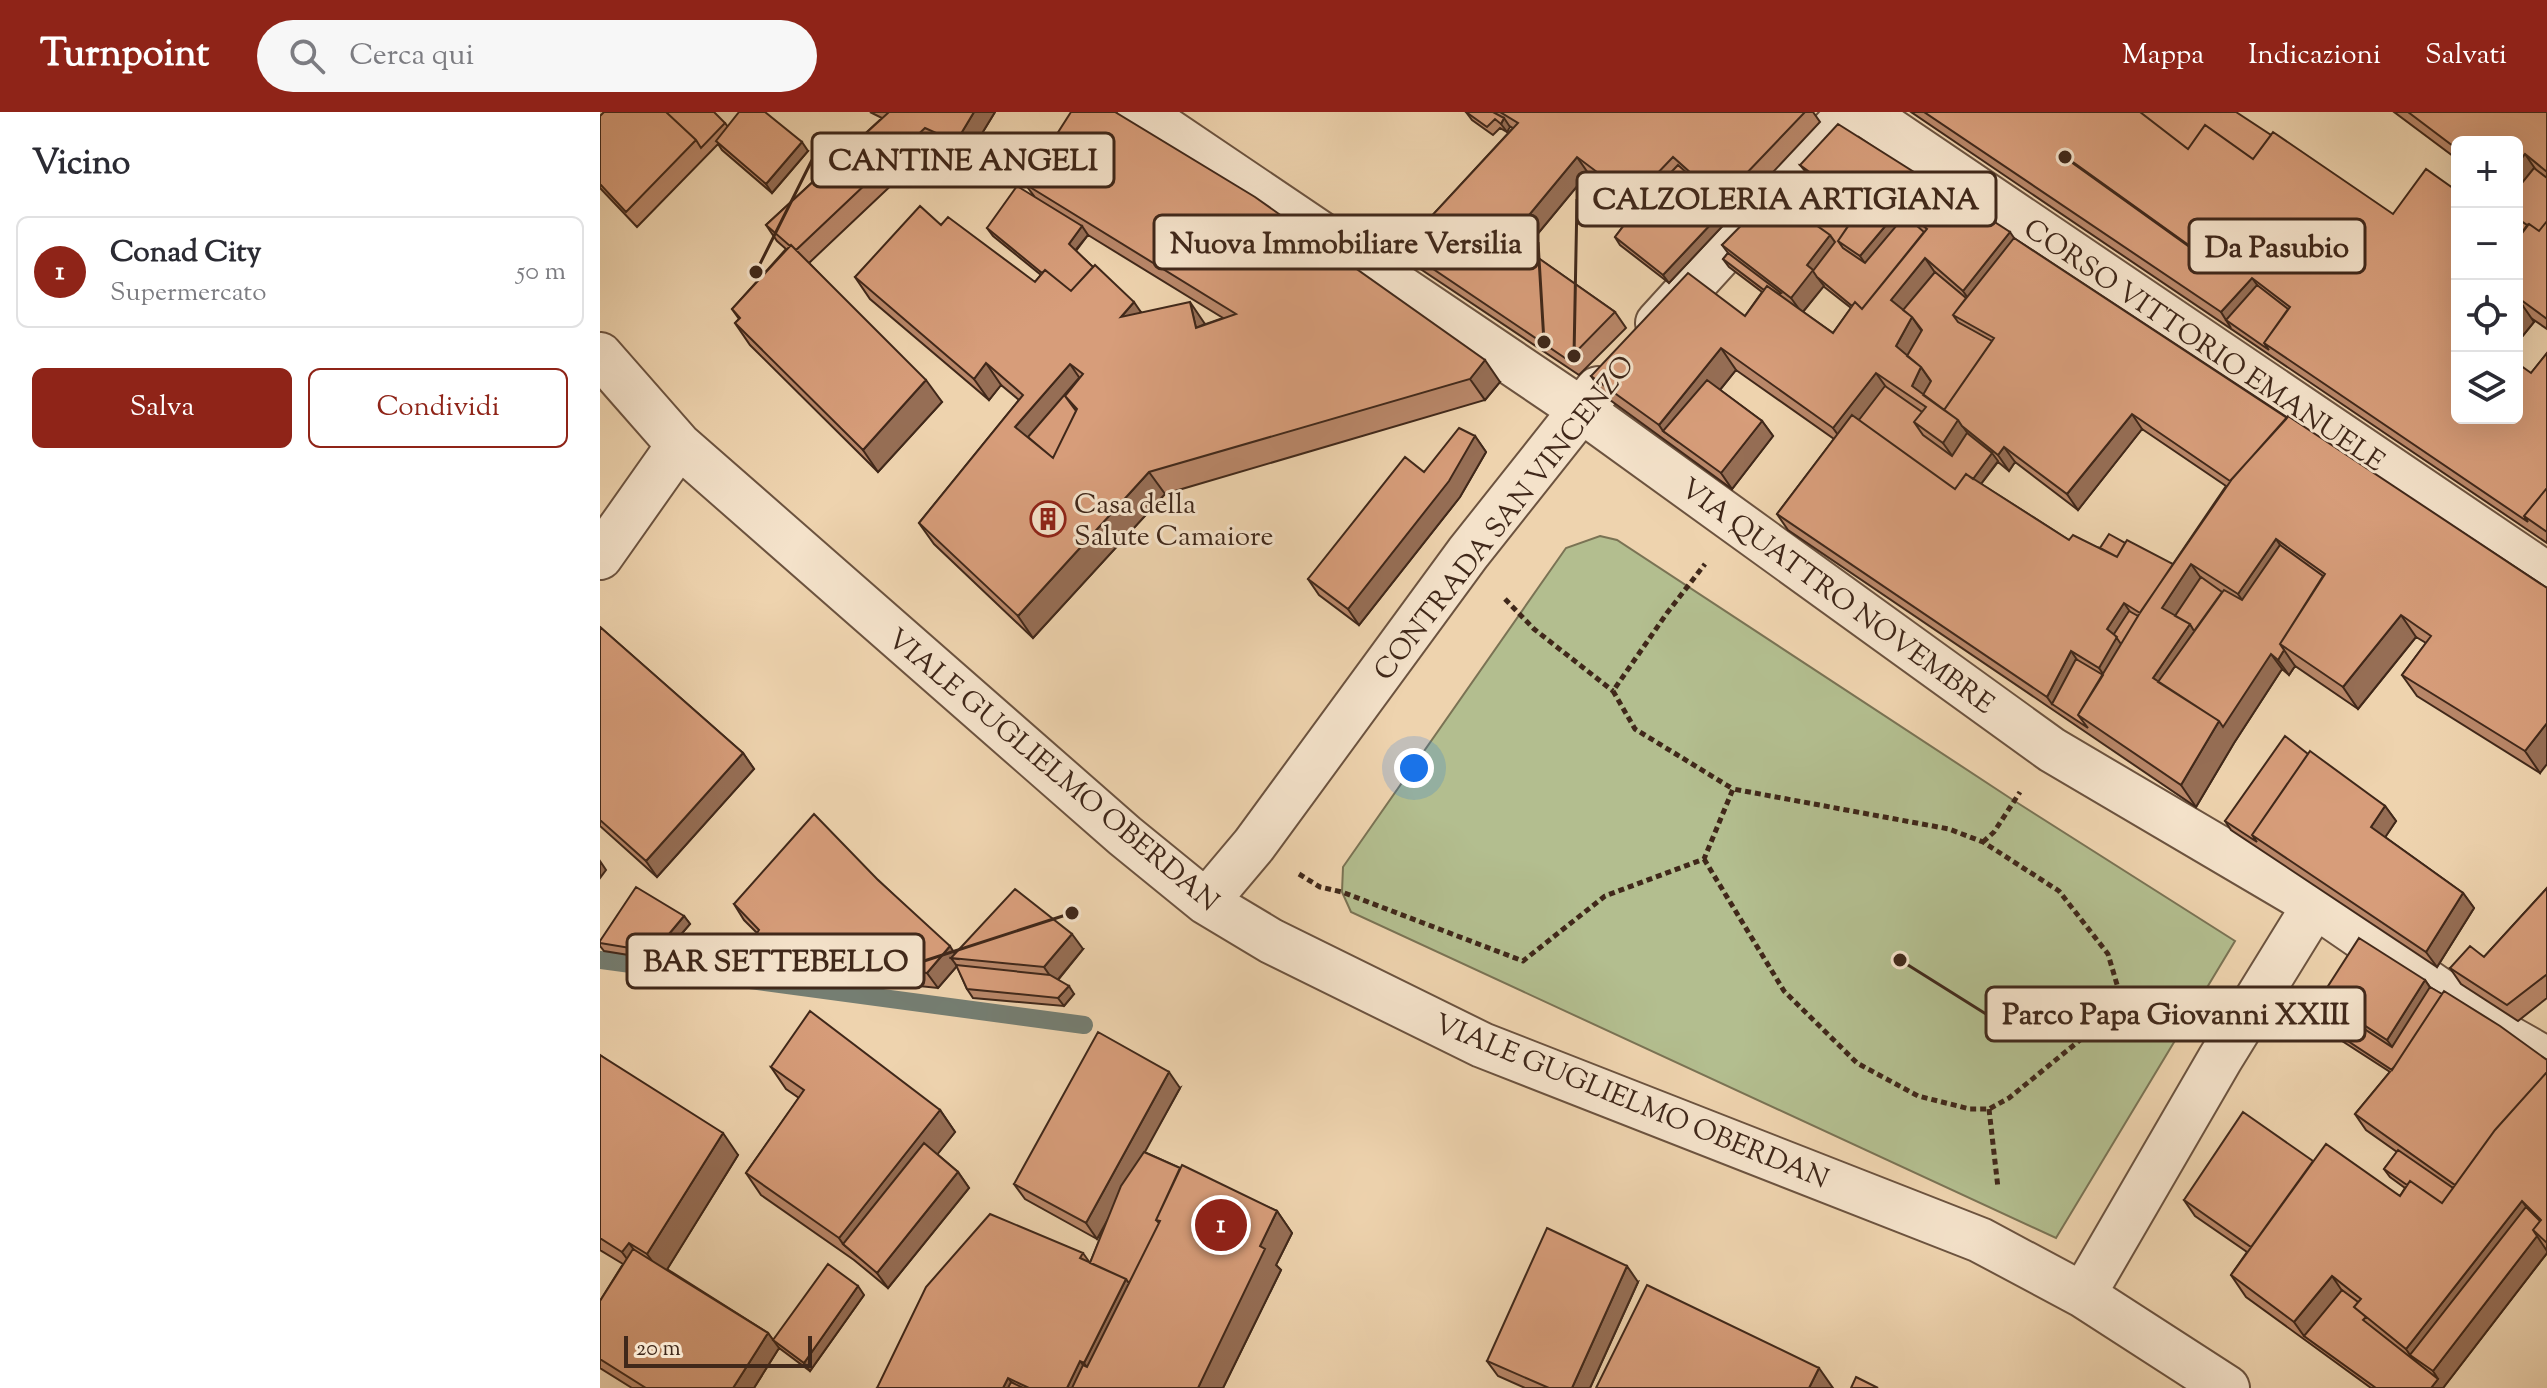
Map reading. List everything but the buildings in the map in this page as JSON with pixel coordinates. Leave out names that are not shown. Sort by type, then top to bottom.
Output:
[{"type":"street","name":"VIA QUATTRO NOVEMBRE","points":[[1140,112],[1580,409],[2052,750],[2315,905],[2510,1039],[2546,1057]]},
{"type":"street","name":"CONTRADA SAN VINCENZO","points":[[1206,902],[1254,845],[1468,553],[1580,409],[1850,112]]},
{"type":"street","name":"CORSO VITTORIO EMANUELE","points":[[1863,112],[2547,575]]},
{"type":"street","name":"VIALE GUGLIELMO OBERDAN","points":[[600,355],[679,445],[1125,836],[1206,902],[1271,941],[1482,1045],[1980,1240],[2083,1295],[2227,1388]]},
{"type":"street","points":[[600,557],[679,445]]},
{"type":"street","points":[[2083,1295],[2220,1059],[2315,905]]},
{"type":"path","points":[[1613,691],[1687,586]]},
{"type":"path","points":[[1517,613],[1613,691],[1635,729],[1733,789],[1949,829],[1983,842],[2059,891],[2108,954],[2123,1005],[2179,1035]]},
{"type":"path","points":[[1320,887],[1342,892],[1523,961],[1605,896],[1704,859],[1733,789]]},
{"type":"path","points":[[1983,842],[1994,832],[2013,800]]},
{"type":"path","points":[[1704,859],[1784,991],[1857,1063],[1918,1096],[1970,1109],[1989,1109],[2009,1098],[2123,1005]]},
{"type":"path","points":[[1980,1240],[2000,1206],[1989,1109]]},
{"type":"green space","points":[[1600,536],[1617,540],[2013,800],[2235,941],[2056,1238],[1351,912],[1342,892],[1343,867],[1566,548]]},
{"type":"waterway","points":[[600,960],[1084,1025]]},
{"type":"place","name":"Da Pasubio","points":[[2065,157]]},
{"type":"place","name":"CANTINE ANGELI","points":[[756,272]]},
{"type":"place","name":"Nuova Immobiliare Versilia","points":[[1544,342]]},
{"type":"place","name":"CALZOLERIA ARTIGIANA","points":[[1574,356]]},
{"type":"place","name":"Casa della Salute Camaiore","points":[[1048,519]]},
{"type":"place","name":"BAR SETTEBELLO","points":[[1072,913]]},
{"type":"place","name":"Parco Papa Giovanni XXIII","points":[[1900,960]]},
{"type":"place","name":"Conad City","points":[[1221,1225]]}]
